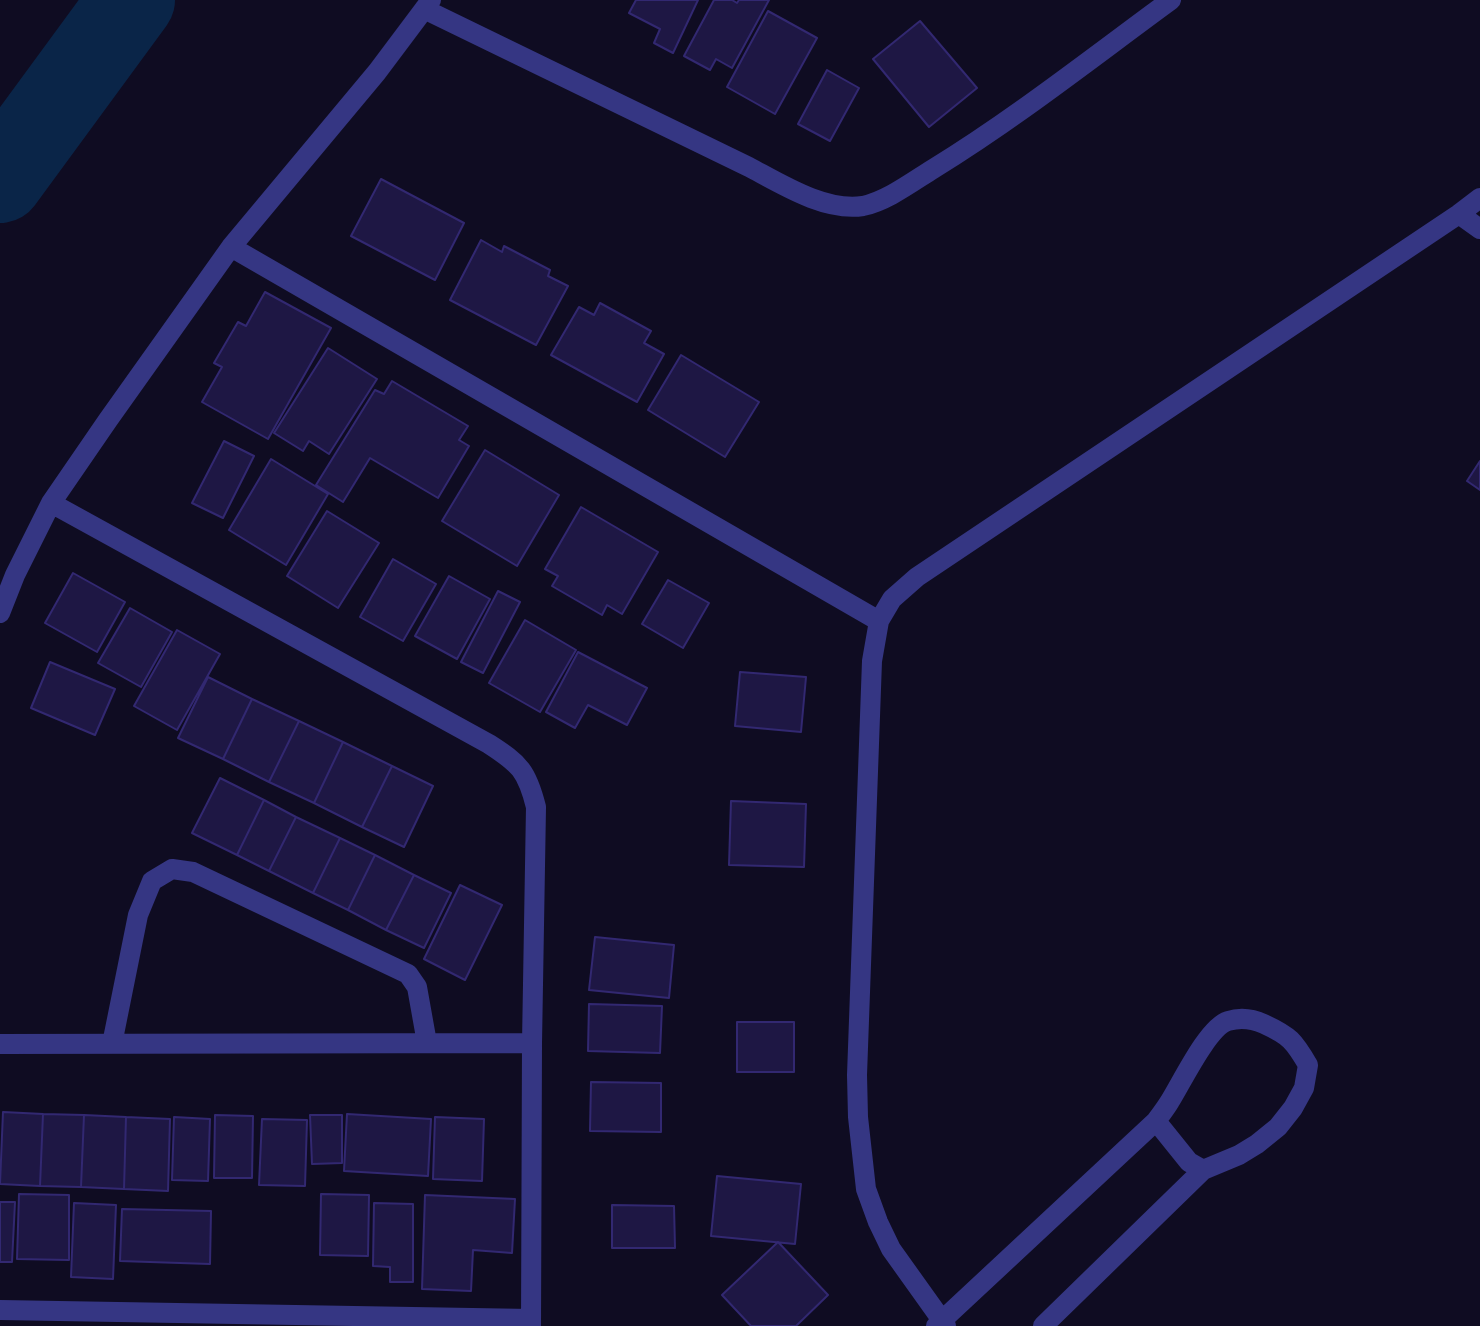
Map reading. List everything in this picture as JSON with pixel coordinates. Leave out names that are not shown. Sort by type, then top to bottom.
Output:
[{"type":"street","points":[[0,613],[51,503],[231,247],[377,72],[427,4],[797,192],[833,205],[863,206],[893,194],[970,147],[1171,0]]},
{"type":"street","points":[[1043,1326],[1203,1170],[1239,1155],[1278,1127],[1304,1088],[1308,1065],[1295,1041],[1273,1028],[1251,1018],[1225,1021],[1207,1040],[1156,1121],[941,1324],[891,1249],[878,1222],[866,1189],[858,1117],[857,1059],[868,750],[872,661],[879,621],[892,599],[917,577],[1480,198]]},
{"type":"street","points":[[1459,214],[1480,229]]},
{"type":"street","points":[[231,247],[879,621]]},
{"type":"street","points":[[0,1310],[531,1322],[536,807],[528,781],[513,759],[489,744],[51,503]]},
{"type":"street","points":[[112,1044],[138,915],[152,881],[172,869],[193,872],[408,974],[417,987],[427,1043]]},
{"type":"street","points":[[0,1044],[532,1043]]},
{"type":"street","points":[[1156,1121],[1189,1162],[1203,1170]]},
{"type":"building","points":[[636,0],[698,0],[673,53],[654,43],[660,29],[629,13]]},
{"type":"building","points":[[714,0],[737,3],[739,0],[769,0],[732,68],[716,59],[710,70],[684,56]]},
{"type":"building","points":[[768,11],[817,38],[775,114],[727,87]]},
{"type":"building","points":[[920,21],[977,88],[929,127],[873,59]]},
{"type":"building","points":[[827,70],[859,88],[830,141],[798,124]]},
{"type":"building","points":[[381,179],[464,223],[435,280],[351,236]]},
{"type":"building","points":[[481,240],[502,252],[504,246],[550,270],[548,276],[568,286],[536,345],[450,300]]},
{"type":"building","points":[[265,292],[331,328],[268,439],[202,402],[222,367],[214,363],[238,322],[246,326]]},
{"type":"building","points":[[600,303],[651,331],[644,343],[664,354],[637,402],[551,355],[579,307],[594,315]]},
{"type":"building","points":[[328,348],[377,379],[329,454],[309,441],[303,451],[274,433]]},
{"type":"building","points":[[681,355],[759,402],[725,457],[648,410]]},
{"type":"building","points":[[392,381],[468,426],[459,440],[469,446],[438,498],[370,458],[343,502],[316,485],[375,390],[384,394]]},
{"type":"building","points":[[224,441],[254,456],[223,518],[192,503]]},
{"type":"building","points":[[485,450],[559,495],[517,566],[442,521]]},
{"type":"building","points":[[271,459],[328,494],[286,565],[229,530]]},
{"type":"building","points":[[1480,461],[1480,490],[1467,481]]},
{"type":"building","points":[[581,507],[658,552],[622,614],[607,605],[602,615],[552,586],[558,576],[545,569]]},
{"type":"building","points":[[327,511],[379,543],[338,608],[287,576]]},
{"type":"building","points":[[393,559],[436,584],[403,641],[360,617]]},
{"type":"building","points":[[73,573],[125,602],[97,652],[45,623]]},
{"type":"building","points":[[449,576],[490,599],[457,659],[415,636]]},
{"type":"building","points":[[668,580],[709,603],[683,648],[642,624]]},
{"type":"building","points":[[498,591],[520,602],[483,673],[461,662]]},
{"type":"building","points":[[130,608],[172,632],[141,687],[98,663]]},
{"type":"building","points":[[525,620],[576,650],[540,712],[489,683]]},
{"type":"building","points":[[177,630],[220,654],[177,730],[134,706]]},
{"type":"building","points":[[578,652],[647,688],[627,725],[588,705],[575,728],[546,712]]},
{"type":"building","points":[[50,662],[115,689],[95,735],[31,708]]},
{"type":"building","points":[[740,672],[806,677],[801,732],[735,726]]},
{"type":"building","points":[[208,677],[252,699],[223,759],[178,738]]},
{"type":"building","points":[[252,699],[299,721],[269,782],[223,759]]},
{"type":"building","points":[[299,721],[343,742],[314,803],[269,782]]},
{"type":"building","points":[[343,742],[392,766],[362,827],[314,803]]},
{"type":"building","points":[[392,766],[433,786],[404,847],[362,827]]},
{"type":"building","points":[[220,778],[264,800],[237,855],[192,833]]},
{"type":"building","points":[[264,800],[296,817],[269,871],[237,855]]},
{"type":"building","points":[[731,801],[806,804],[804,867],[729,865]]},
{"type":"building","points":[[296,817],[340,838],[313,893],[269,871]]},
{"type":"building","points":[[340,838],[375,855],[348,910],[313,893]]},
{"type":"building","points":[[375,855],[414,875],[386,930],[348,910]]},
{"type":"building","points":[[414,875],[451,893],[424,948],[386,930]]},
{"type":"building","points":[[460,885],[502,905],[465,980],[424,959]]},
{"type":"building","points":[[595,937],[674,945],[669,998],[589,990]]},
{"type":"building","points":[[589,1004],[662,1006],[660,1053],[588,1051]]},
{"type":"building","points":[[737,1022],[794,1022],[794,1072],[737,1072]]},
{"type":"building","points":[[591,1082],[661,1083],[661,1132],[590,1131]]},
{"type":"building","points":[[3,1112],[43,1114],[40,1186],[0,1184]]},
{"type":"building","points":[[43,1114],[84,1115],[81,1187],[40,1186]]},
{"type":"building","points":[[347,1114],[431,1119],[428,1176],[344,1171]]},
{"type":"building","points":[[84,1115],[126,1117],[124,1189],[81,1187]]},
{"type":"building","points":[[215,1115],[253,1116],[252,1178],[214,1178]]},
{"type":"building","points":[[310,1115],[342,1115],[342,1163],[312,1164]]},
{"type":"building","points":[[126,1117],[170,1119],[168,1191],[124,1189]]},
{"type":"building","points":[[174,1117],[210,1119],[208,1181],[172,1180]]},
{"type":"building","points":[[435,1117],[484,1119],[482,1181],[433,1179]]},
{"type":"building","points":[[262,1119],[307,1120],[305,1186],[259,1185]]},
{"type":"building","points":[[717,1176],[801,1184],[795,1244],[711,1236]]},
{"type":"building","points":[[19,1194],[69,1195],[69,1260],[17,1259]]},
{"type":"building","points":[[321,1194],[369,1195],[368,1256],[320,1255]]},
{"type":"building","points":[[425,1195],[515,1199],[512,1253],[473,1250],[471,1291],[422,1289]]},
{"type":"building","points":[[0,1202],[15,1202],[12,1262],[0,1262]]},
{"type":"building","points":[[74,1203],[116,1205],[113,1279],[71,1277]]},
{"type":"building","points":[[374,1203],[413,1204],[413,1282],[390,1282],[390,1267],[373,1266]]},
{"type":"building","points":[[612,1205],[674,1206],[675,1248],[612,1248]]},
{"type":"building","points":[[122,1209],[211,1211],[210,1264],[120,1261]]},
{"type":"building","points":[[778,1242],[828,1295],[796,1326],[751,1326],[722,1295]]},
{"type":"waterway","points":[[0,180],[132,0]]}]
